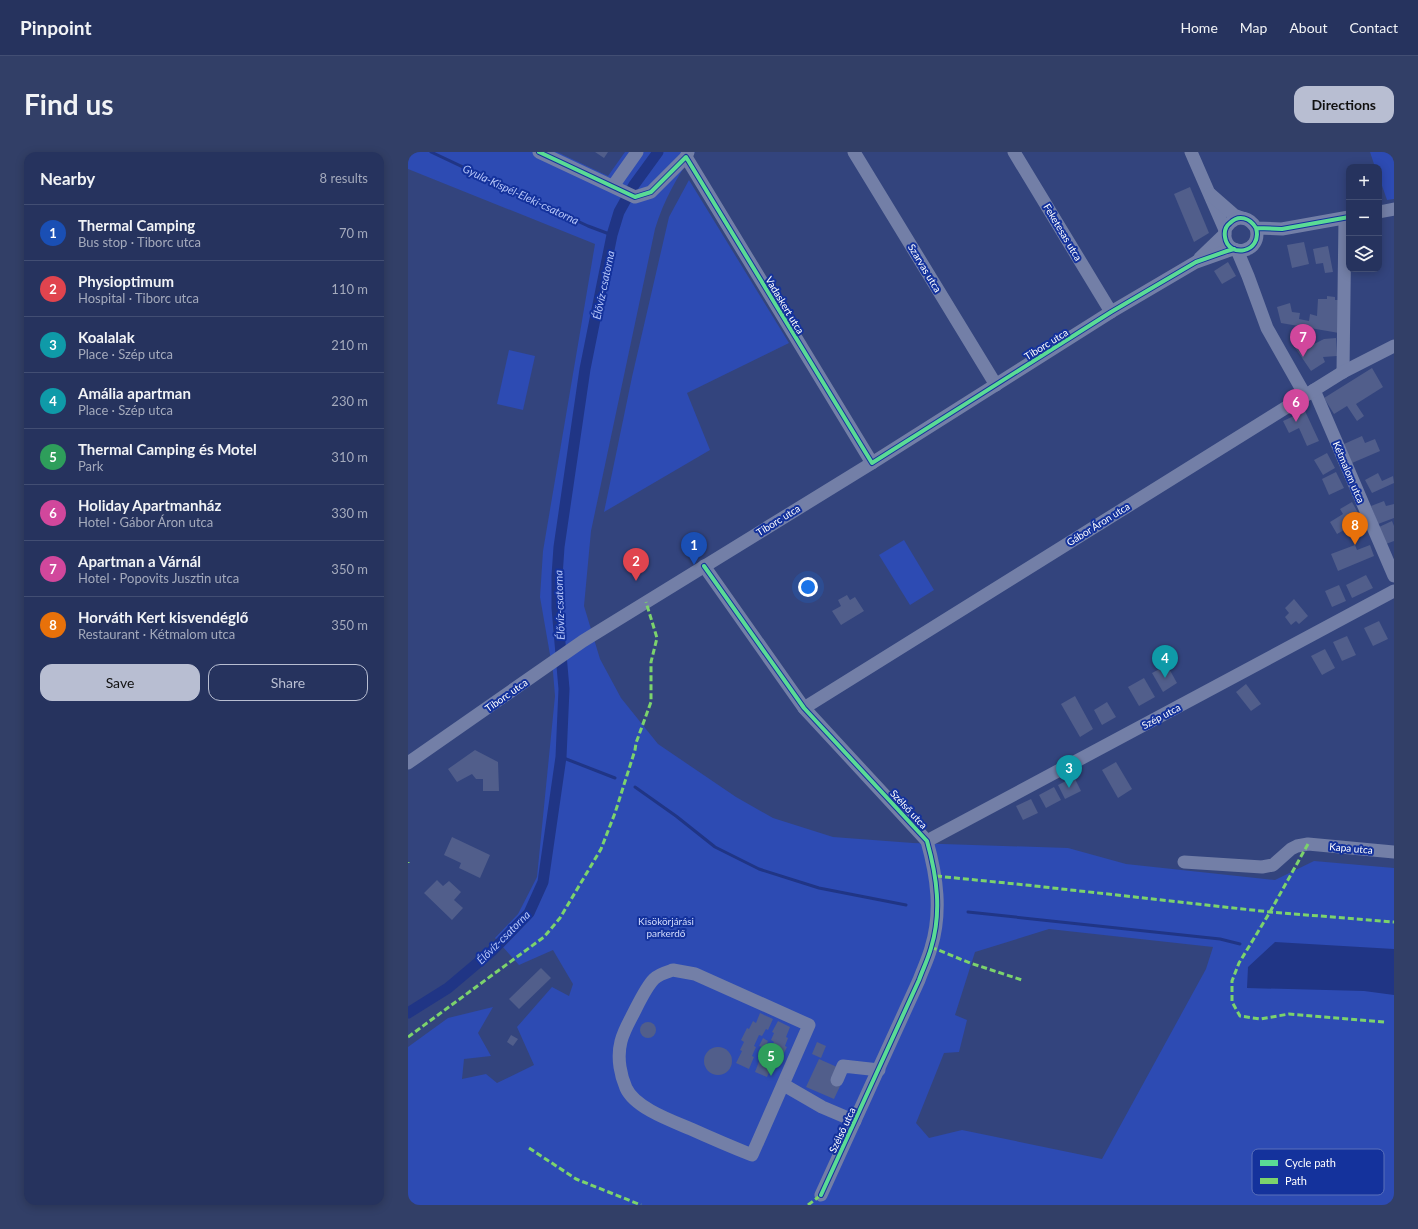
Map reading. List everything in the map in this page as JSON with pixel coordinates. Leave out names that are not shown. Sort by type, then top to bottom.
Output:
[{"type":"street","points":[[539,152],[635,197],[651,192],[687,154]]},
{"type":"street","points":[[618,188],[637,152]]},
{"type":"street","name":"Szarvas utca","points":[[854,152],[996,385]]},
{"type":"street","name":"Feketesas utca","points":[[1014,152],[1112,312]]},
{"type":"street","points":[[1191,152],[1208,192],[1225,232],[1227,243],[1243,248],[1257,240],[1258,233],[1253,223],[1248,219],[1234,215],[1208,192]]},
{"type":"street","name":"Vadaskert utca","points":[[687,154],[872,463]]},
{"type":"street","points":[[1382,211],[1394,209]]},
{"type":"street","name":"Tiborc utca","points":[[1256,228],[1282,229],[1346,217]]},
{"type":"street","name":"Tiborc utca","points":[[1196,262],[1225,232],[1231,221],[1242,218]]},
{"type":"street","name":"Tiborc utca","points":[[408,763],[575,646],[872,463],[1112,312],[1196,262],[1226,251],[1243,248],[1282,229]]},
{"type":"street","points":[[1343,372],[1347,236]]},
{"type":"street","name":"Kétmalom utca","points":[[1243,248],[1250,281],[1267,328],[1310,393],[1394,576]]},
{"type":"street","name":"Gábor Áron utca","points":[[804,708],[1343,372],[1394,346]]},
{"type":"street","name":"Szélső utca","points":[[704,566],[804,708],[927,841],[934,865],[938,904],[931,947],[920,980],[821,1194]]},
{"type":"street","name":"Szép utca","points":[[927,841],[1394,591]]},
{"type":"street","name":"Kapa utca","points":[[1184,862],[1262,867],[1273,865],[1290,849],[1296,846],[1308,844],[1394,852]]},
{"type":"street","points":[[673,970],[694,974],[809,1025],[782,1090],[752,1155],[665,1118],[649,1110],[632,1097],[626,1088],[622,1076],[619,1055],[622,1036],[654,979],[673,970]]},
{"type":"street","points":[[837,1080],[843,1066],[879,1070]]},
{"type":"street","points":[[782,1090],[855,1121]]},
{"type":"green space","name":"Kisökörjárási parkerdő","points":[[408,152],[557,152],[608,176],[625,152],[695,152],[682,170],[672,189],[655,229],[591,531],[584,606],[600,659],[621,698],[658,744],[736,797],[773,818],[833,837],[913,843],[1068,848],[1126,864],[1275,880],[1314,861],[1394,868],[1394,1205],[408,1205],[408,1047],[448,1018],[493,1007],[478,1033],[491,1056],[464,1059],[462,1079],[486,1074],[497,1083],[534,1065],[517,1027],[552,987],[569,996],[573,984],[553,950],[519,965],[495,938],[518,914],[537,877],[555,696],[553,672],[540,597],[543,551],[595,244],[408,169]],"holes":[[[1049,929],[1213,947],[1206,969],[1102,1159],[962,1130],[929,1138],[916,1123],[944,1053],[959,1052],[967,1020],[955,1015],[975,952]]]},
{"type":"green space","points":[[1370,152],[1394,152],[1394,199],[1387,200],[1382,186],[1382,164],[1374,164]]},
{"type":"green space","points":[[689,180],[789,343],[687,393],[710,450],[604,512],[632,377],[669,217]]},
{"type":"green space","points":[[509,350],[535,356],[523,410],[497,404]]},
{"type":"green space","points":[[904,540],[934,590],[910,605],[879,555]]},
{"type":"shaded area","points":[[1275,942],[1394,949],[1394,995],[1364,991],[1247,988],[1248,967]]},
{"type":"building","points":[[595,152],[608,152],[604,158]]},
{"type":"building","points":[[1190,187],[1209,233],[1194,242],[1174,194]]},
{"type":"building","points":[[1304,242],[1309,264],[1292,268],[1287,245]]},
{"type":"building","points":[[1328,246],[1333,272],[1325,273],[1323,263],[1316,264],[1313,249]]},
{"type":"building","points":[[1228,262],[1236,276],[1222,284],[1214,271]]},
{"type":"building","points":[[1327,296],[1335,297],[1335,300],[1341,300],[1339,333],[1281,323],[1277,307],[1290,303],[1292,312],[1300,313],[1299,319],[1309,321],[1310,314],[1317,316],[1318,299],[1327,299]]},
{"type":"building","points":[[1307,333],[1314,344],[1324,339],[1336,338],[1337,356],[1323,357],[1325,362],[1311,371],[1292,343]]},
{"type":"building","points":[[1372,368],[1383,387],[1356,404],[1364,416],[1357,421],[1347,406],[1334,414],[1324,398]]},
{"type":"building","points":[[1305,411],[1319,441],[1307,446],[1299,428],[1289,433],[1283,421]]},
{"type":"building","points":[[1362,436],[1365,443],[1375,439],[1380,451],[1352,463],[1344,444]]},
{"type":"building","points":[[1327,453],[1335,468],[1323,475],[1314,460]]},
{"type":"building","points":[[1336,472],[1344,488],[1329,495],[1322,479]]},
{"type":"building","points":[[1378,473],[1382,481],[1393,476],[1394,483],[1372,493],[1365,480]]},
{"type":"building","points":[[1384,501],[1386,506],[1394,504],[1394,518],[1378,524],[1371,506]]},
{"type":"building","points":[[1352,502],[1362,520],[1337,534],[1330,522],[1343,514],[1340,509]]},
{"type":"building","points":[[1392,521],[1394,526],[1394,541],[1386,544],[1379,527]]},
{"type":"building","points":[[1355,545],[1357,550],[1370,545],[1374,556],[1338,571],[1331,554]]},
{"type":"building","points":[[1366,575],[1373,588],[1352,598],[1346,585]]},
{"type":"building","points":[[1339,585],[1346,601],[1332,607],[1325,591]]},
{"type":"building","points":[[847,595],[850,600],[855,597],[864,611],[841,625],[832,611],[841,606],[838,600]]},
{"type":"building","points":[[1294,599],[1308,616],[1299,624],[1296,621],[1291,625],[1285,617],[1289,613],[1285,608]]},
{"type":"building","points":[[1379,621],[1388,639],[1373,646],[1364,628]]},
{"type":"building","points":[[1347,636],[1356,655],[1342,661],[1333,642]]},
{"type":"building","points":[[1325,649],[1335,668],[1322,675],[1311,656]]},
{"type":"building","points":[[1167,665],[1177,683],[1163,692],[1152,673]]},
{"type":"building","points":[[1144,678],[1155,697],[1139,706],[1128,687]]},
{"type":"building","points":[[1246,684],[1261,704],[1251,711],[1236,692]]},
{"type":"building","points":[[1075,696],[1093,729],[1080,737],[1061,704]]},
{"type":"building","points":[[1107,702],[1116,717],[1102,725],[1094,710]]},
{"type":"building","points":[[475,750],[498,762],[499,791],[483,791],[483,779],[476,779],[472,774],[457,782],[448,769]]},
{"type":"building","points":[[1116,762],[1132,789],[1118,798],[1102,770]]},
{"type":"building","points":[[1074,777],[1081,791],[1065,799],[1058,785]]},
{"type":"building","points":[[1054,787],[1061,800],[1046,808],[1039,795]]},
{"type":"building","points":[[1031,799],[1038,813],[1023,820],[1016,806]]},
{"type":"building","points":[[452,837],[490,855],[480,878],[459,868],[461,863],[444,855]]},
{"type":"building","points":[[437,880],[443,886],[449,881],[461,892],[454,900],[463,908],[452,920],[424,893]]},
{"type":"building","points":[[541,968],[551,978],[519,1009],[509,999]]},
{"type":"building","points":[[760,1013],[773,1019],[768,1030],[766,1029],[762,1036],[759,1035],[754,1046],[756,1047],[752,1056],[754,1057],[749,1069],[736,1063],[742,1051],[740,1050],[744,1042],[741,1040],[747,1028],[749,1029],[753,1021],[756,1023]]},
{"type":"building","points":[[778,1021],[790,1027],[786,1037],[788,1038],[785,1046],[787,1047],[781,1059],[778,1058],[774,1066],[772,1065],[767,1077],[755,1072],[760,1059],[763,1061],[766,1052],[769,1053],[774,1042],[771,1040],[774,1033],[772,1032]]},
{"type":"building","points":[[648,1022],[655,1027],[656,1030],[651,1037],[648,1038],[641,1033],[640,1030],[645,1023]]},
{"type":"building","points":[[511,1035],[518,1039],[513,1046],[507,1042]]},
{"type":"building","points":[[763,1038],[768,1041],[765,1048],[759,1046]]},
{"type":"building","points":[[817,1042],[826,1046],[821,1058],[812,1054]]},
{"type":"building","points":[[718,1047],[728,1051],[732,1061],[728,1071],[718,1075],[708,1071],[704,1061],[708,1051]]},
{"type":"building","points":[[819,1059],[837,1067],[841,1084],[834,1099],[806,1087]]},
{"type":"waterway","name":"Gyula-Kispél-Eleki-csatorna","points":[[431,152],[588,226],[612,235]]},
{"type":"waterway","name":"Élővíz-csatorna","points":[[408,1013],[448,988],[493,950],[529,913],[543,882],[561,757],[564,689],[557,608],[559,547],[585,369],[612,235],[619,212],[634,185],[658,152]]},
{"type":"waterway","points":[[561,757],[615,778]]},
{"type":"waterway","points":[[635,787],[676,816],[715,847],[759,869],[819,888],[906,905]]},
{"type":"waterway","points":[[968,912],[1220,939],[1240,944]]},
{"type":"marked path","points":[[408,1037],[544,937],[560,918],[601,849],[615,813],[636,743],[651,702],[651,662],[657,638],[646,602]]},
{"type":"marked path","points":[[1308,844],[1270,912],[1239,963],[1232,981],[1232,1002],[1240,1016],[1260,1019],[1289,1014],[1385,1022]]},
{"type":"marked path","points":[[936,876],[1270,912],[1394,922]]},
{"type":"marked path","points":[[931,947],[970,963],[1022,980]]},
{"type":"marked path","points":[[529,1148],[576,1179],[641,1205]]},
{"type":"marked path","points":[[808,1205],[821,1195]]},
{"type":"cycle path","points":[[539,152],[635,197],[651,192],[686,157],[872,463],[1111,312],[1196,262],[1234,249]]},
{"type":"cycle path","points":[[1244,218],[1251,222],[1256,228],[1257,236],[1255,243],[1250,248],[1238,250],[1227,244],[1225,233],[1229,224],[1233,220],[1244,218]]},
{"type":"cycle path","points":[[1256,228],[1282,229],[1346,218]]},
{"type":"cycle path","points":[[704,566],[804,708],[927,841],[936,881],[937,908],[931,948],[919,980],[821,1195]]},
{"type":"place","name":"Apartman a Várnál","points":[[1303,357]]},
{"type":"place","name":"Holiday Apartmanház","points":[[1296,422]]},
{"type":"place","name":"Horváth Kert kisvendéglő","points":[[1355,545]]},
{"type":"place","name":"Thermal Camping","points":[[694,565]]},
{"type":"place","name":"Physioptimum","points":[[636,581]]},
{"type":"place","name":"Amália apartman","points":[[1165,678]]},
{"type":"place","name":"Koalalak","points":[[1069,788]]},
{"type":"place","name":"Thermal Camping és Motel","points":[[771,1076]]}]
